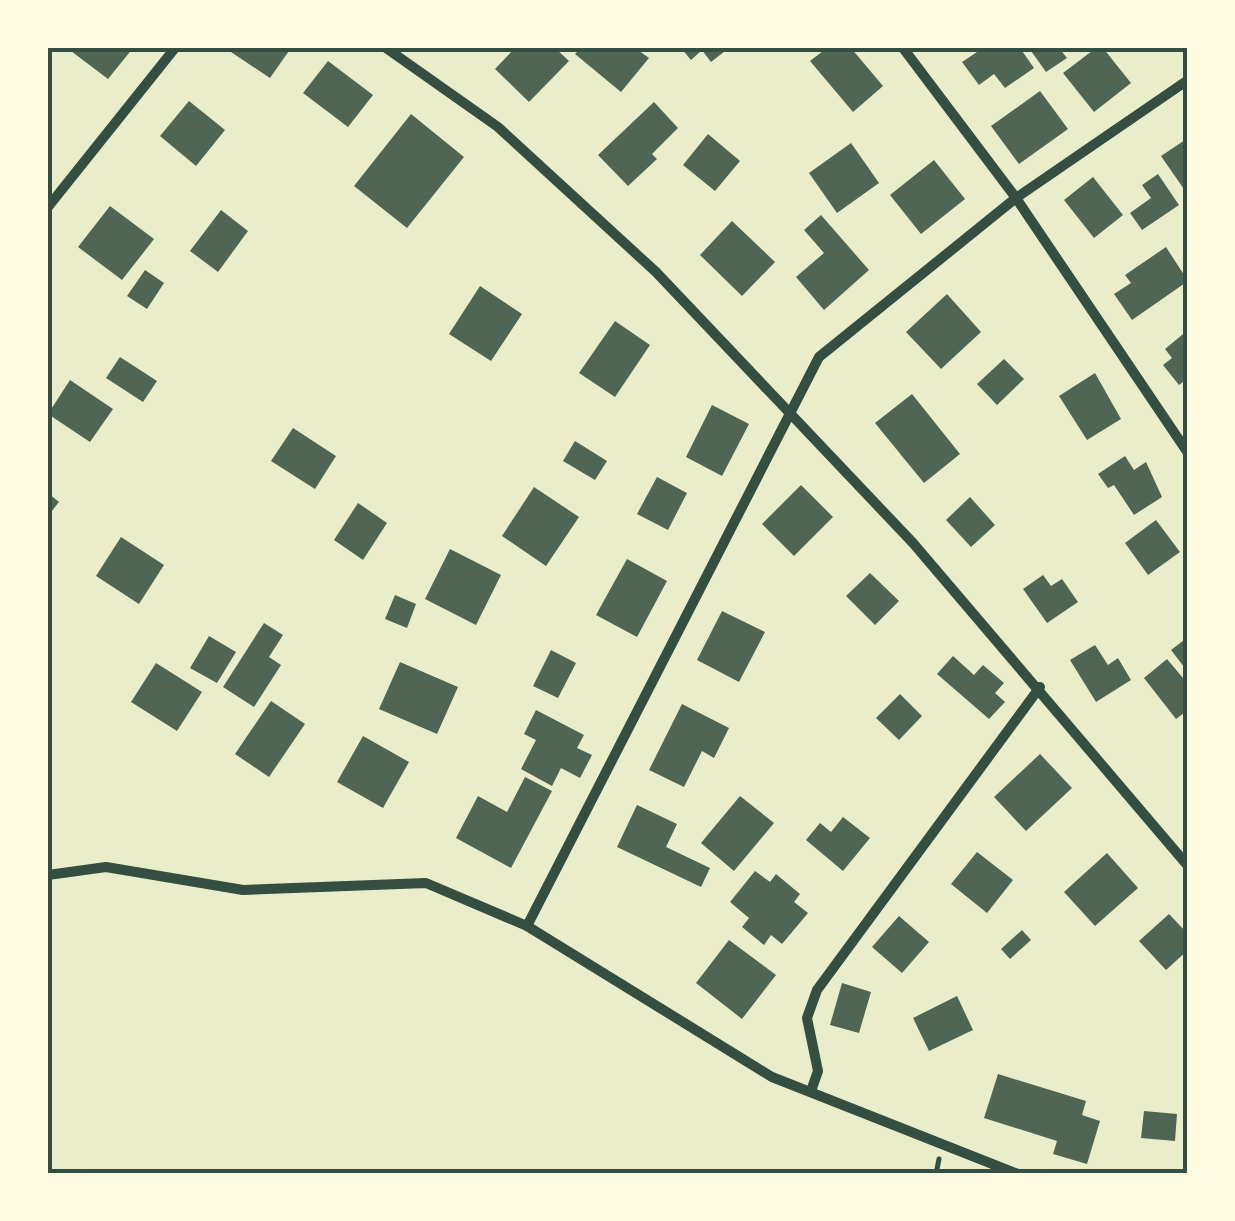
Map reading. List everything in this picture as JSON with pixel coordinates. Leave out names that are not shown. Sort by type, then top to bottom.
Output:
[{"type":"street","points":[[48,207],[176,48]]},
{"type":"street","points":[[386,48],[498,127],[656,272],[1040,687],[1188,866]]},
{"type":"street","points":[[903,48],[1016,198],[1188,453]]},
{"type":"street","points":[[527,926],[819,357],[1016,198],[1188,80]]},
{"type":"street","points":[[812,1091],[818,1072],[807,1018],[816,990],[1040,687]]},
{"type":"street","points":[[48,874],[106,867],[243,890],[426,882],[527,926],[728,1054],[1018,1174]]},
{"type":"building","points":[[67,48],[133,48],[108,79]]},
{"type":"building","points":[[225,48],[291,48],[270,78]]},
{"type":"building","points":[[515,48],[555,48],[569,61],[529,102],[495,69]]},
{"type":"building","points":[[581,48],[635,48],[649,58],[621,92],[575,54]]},
{"type":"building","points":[[681,48],[729,48],[711,62],[702,50],[691,60]]},
{"type":"building","points":[[827,48],[851,48],[883,86],[853,112],[810,61]]},
{"type":"building","points":[[983,48],[1020,48],[1034,68],[1005,88],[994,74],[979,85],[962,62]]},
{"type":"building","points":[[1029,48],[1059,48],[1067,58],[1046,72]]},
{"type":"building","points":[[1096,48],[1103,48],[1131,83],[1094,112],[1063,73]]},
{"type":"building","points":[[328,61],[373,95],[348,127],[303,93]]},
{"type":"building","points":[[1040,91],[1068,129],[1019,164],[991,126]]},
{"type":"building","points":[[189,101],[225,130],[196,166],[160,136]]},
{"type":"building","points":[[654,102],[678,128],[652,154],[657,159],[628,186],[598,155]]},
{"type":"building","points":[[411,114],[464,157],[407,228],[354,186]]},
{"type":"building","points":[[708,134],[740,161],[715,191],[683,165]]},
{"type":"building","points":[[1188,138],[1188,195],[1161,156]]},
{"type":"building","points":[[851,143],[879,183],[837,213],[809,173]]},
{"type":"building","points":[[934,160],[965,199],[921,234],[890,195]]},
{"type":"building","points":[[1158,174],[1179,205],[1142,230],[1130,213],[1151,198],[1142,185]]},
{"type":"building","points":[[1093,177],[1123,215],[1094,238],[1064,200]]},
{"type":"building","points":[[110,206],[154,239],[122,280],[78,247]]},
{"type":"building","points":[[221,210],[248,231],[218,272],[190,251]]},
{"type":"building","points":[[821,215],[869,270],[824,310],[796,277],[824,253],[804,230]]},
{"type":"building","points":[[732,221],[775,262],[742,296],[700,255]]},
{"type":"building","points":[[1166,247],[1188,281],[1132,320],[1114,294],[1131,283],[1125,275]]},
{"type":"building","points":[[145,270],[164,283],[147,309],[127,296]]},
{"type":"building","points":[[480,286],[522,314],[491,361],[449,334]]},
{"type":"building","points":[[947,294],[981,332],[941,369],[906,332]]},
{"type":"building","points":[[615,321],[650,345],[615,397],[579,373]]},
{"type":"building","points":[[1188,330],[1188,378],[1179,385],[1163,365],[1172,358],[1165,349]]},
{"type":"building","points":[[120,357],[157,381],[143,402],[106,378]]},
{"type":"building","points":[[1004,359],[1024,379],[997,405],[977,384]]},
{"type":"building","points":[[1095,373],[1121,419],[1087,440],[1059,396]]},
{"type":"building","points":[[70,380],[113,409],[90,442],[48,414]]},
{"type":"building","points":[[912,394],[960,454],[924,483],[875,423]]},
{"type":"building","points":[[712,405],[749,424],[722,476],[686,457]]},
{"type":"building","points":[[293,428],[336,456],[315,489],[271,461]]},
{"type":"building","points":[[575,441],[607,461],[595,480],[563,461]]},
{"type":"building","points":[[1125,456],[1134,470],[1146,462],[1162,497],[1134,515],[1114,485],[1108,488],[1098,474]]},
{"type":"building","points":[[657,477],[687,493],[668,530],[637,514]]},
{"type":"building","points":[[801,485],[833,517],[794,556],[762,524]]},
{"type":"building","points":[[534,487],[579,517],[546,566],[502,536]]},
{"type":"building","points":[[48,493],[59,502],[48,516]]},
{"type":"building","points":[[970,497],[995,525],[971,547],[946,520]]},
{"type":"building","points":[[358,503],[387,523],[363,560],[334,540]]},
{"type":"building","points":[[1156,520],[1180,552],[1148,575],[1125,543]]},
{"type":"building","points":[[121,537],[164,565],[139,604],[96,576]]},
{"type":"building","points":[[450,549],[501,575],[476,625],[425,599]]},
{"type":"building","points":[[627,559],[667,581],[637,637],[596,615]]},
{"type":"building","points":[[870,573],[899,601],[875,625],[846,596]]},
{"type":"building","points":[[1043,575],[1051,586],[1062,579],[1078,602],[1047,623],[1023,589]]},
{"type":"building","points":[[395,595],[416,604],[407,628],[385,619]]},
{"type":"building","points":[[722,611],[765,632],[739,682],[697,660]]},
{"type":"building","points":[[264,623],[283,635],[269,657],[281,665],[254,707],[223,687]]},
{"type":"building","points":[[209,636],[236,652],[217,683],[190,668]]},
{"type":"building","points":[[1188,637],[1188,672],[1171,650]]},
{"type":"building","points":[[1095,645],[1108,665],[1118,658],[1131,680],[1096,702],[1070,660]]},
{"type":"building","points":[[551,650],[576,663],[558,698],[533,686]]},
{"type":"building","points":[[953,656],[974,675],[983,665],[1004,683],[995,693],[1005,702],[989,719],[937,674]]},
{"type":"building","points":[[1167,659],[1188,684],[1188,710],[1176,719],[1144,678]]},
{"type":"building","points":[[400,662],[458,687],[437,734],[379,709]]},
{"type":"building","points":[[156,663],[202,692],[177,731],[131,702]]},
{"type":"building","points":[[900,694],[922,716],[899,740],[876,718]]},
{"type":"building","points":[[271,701],[305,724],[269,777],[235,754]]},
{"type":"building","points":[[682,704],[729,728],[714,758],[702,751],[684,787],[649,770]]},
{"type":"building","points":[[536,710],[584,735],[577,748],[592,755],[580,778],[561,768],[552,786],[521,769],[536,740],[524,734]]},
{"type":"building","points":[[363,736],[409,762],[383,808],[337,782]]},
{"type":"building","points":[[1040,754],[1072,788],[1026,831],[994,797]]},
{"type":"building","points":[[525,777],[552,791],[511,868],[456,838],[478,796],[507,812]]},
{"type":"building","points":[[740,796],[774,823],[734,871],[701,843]]},
{"type":"building","points":[[637,805],[677,824],[666,847],[710,868],[701,887],[617,847]]},
{"type":"building","points":[[843,817],[870,838],[843,871],[806,840],[820,823],[831,832]]},
{"type":"building","points":[[977,852],[1013,880],[987,913],[951,884]]},
{"type":"building","points":[[1107,853],[1138,888],[1095,926],[1064,892]]},
{"type":"building","points":[[755,871],[770,882],[776,874],[800,894],[794,902],[808,913],[782,944],[771,935],[764,945],[742,927],[749,918],[730,902]]},
{"type":"building","points":[[1169,914],[1188,934],[1188,950],[1166,970],[1139,941]]},
{"type":"building","points":[[899,916],[929,942],[902,973],[872,947]]},
{"type":"building","points":[[1022,930],[1031,940],[1010,959],[1001,949]]},
{"type":"building","points":[[729,940],[776,975],[742,1019],[696,983]]},
{"type":"building","points":[[842,983],[871,992],[859,1033],[830,1025]]},
{"type":"building","points":[[957,996],[973,1030],[929,1051],[913,1018]]},
{"type":"building","points":[[998,1074],[1086,1101],[1082,1115],[1100,1121],[1087,1164],[1053,1154],[1057,1141],[984,1118]]},
{"type":"building","points":[[1144,1111],[1177,1114],[1175,1141],[1141,1138]]}]
